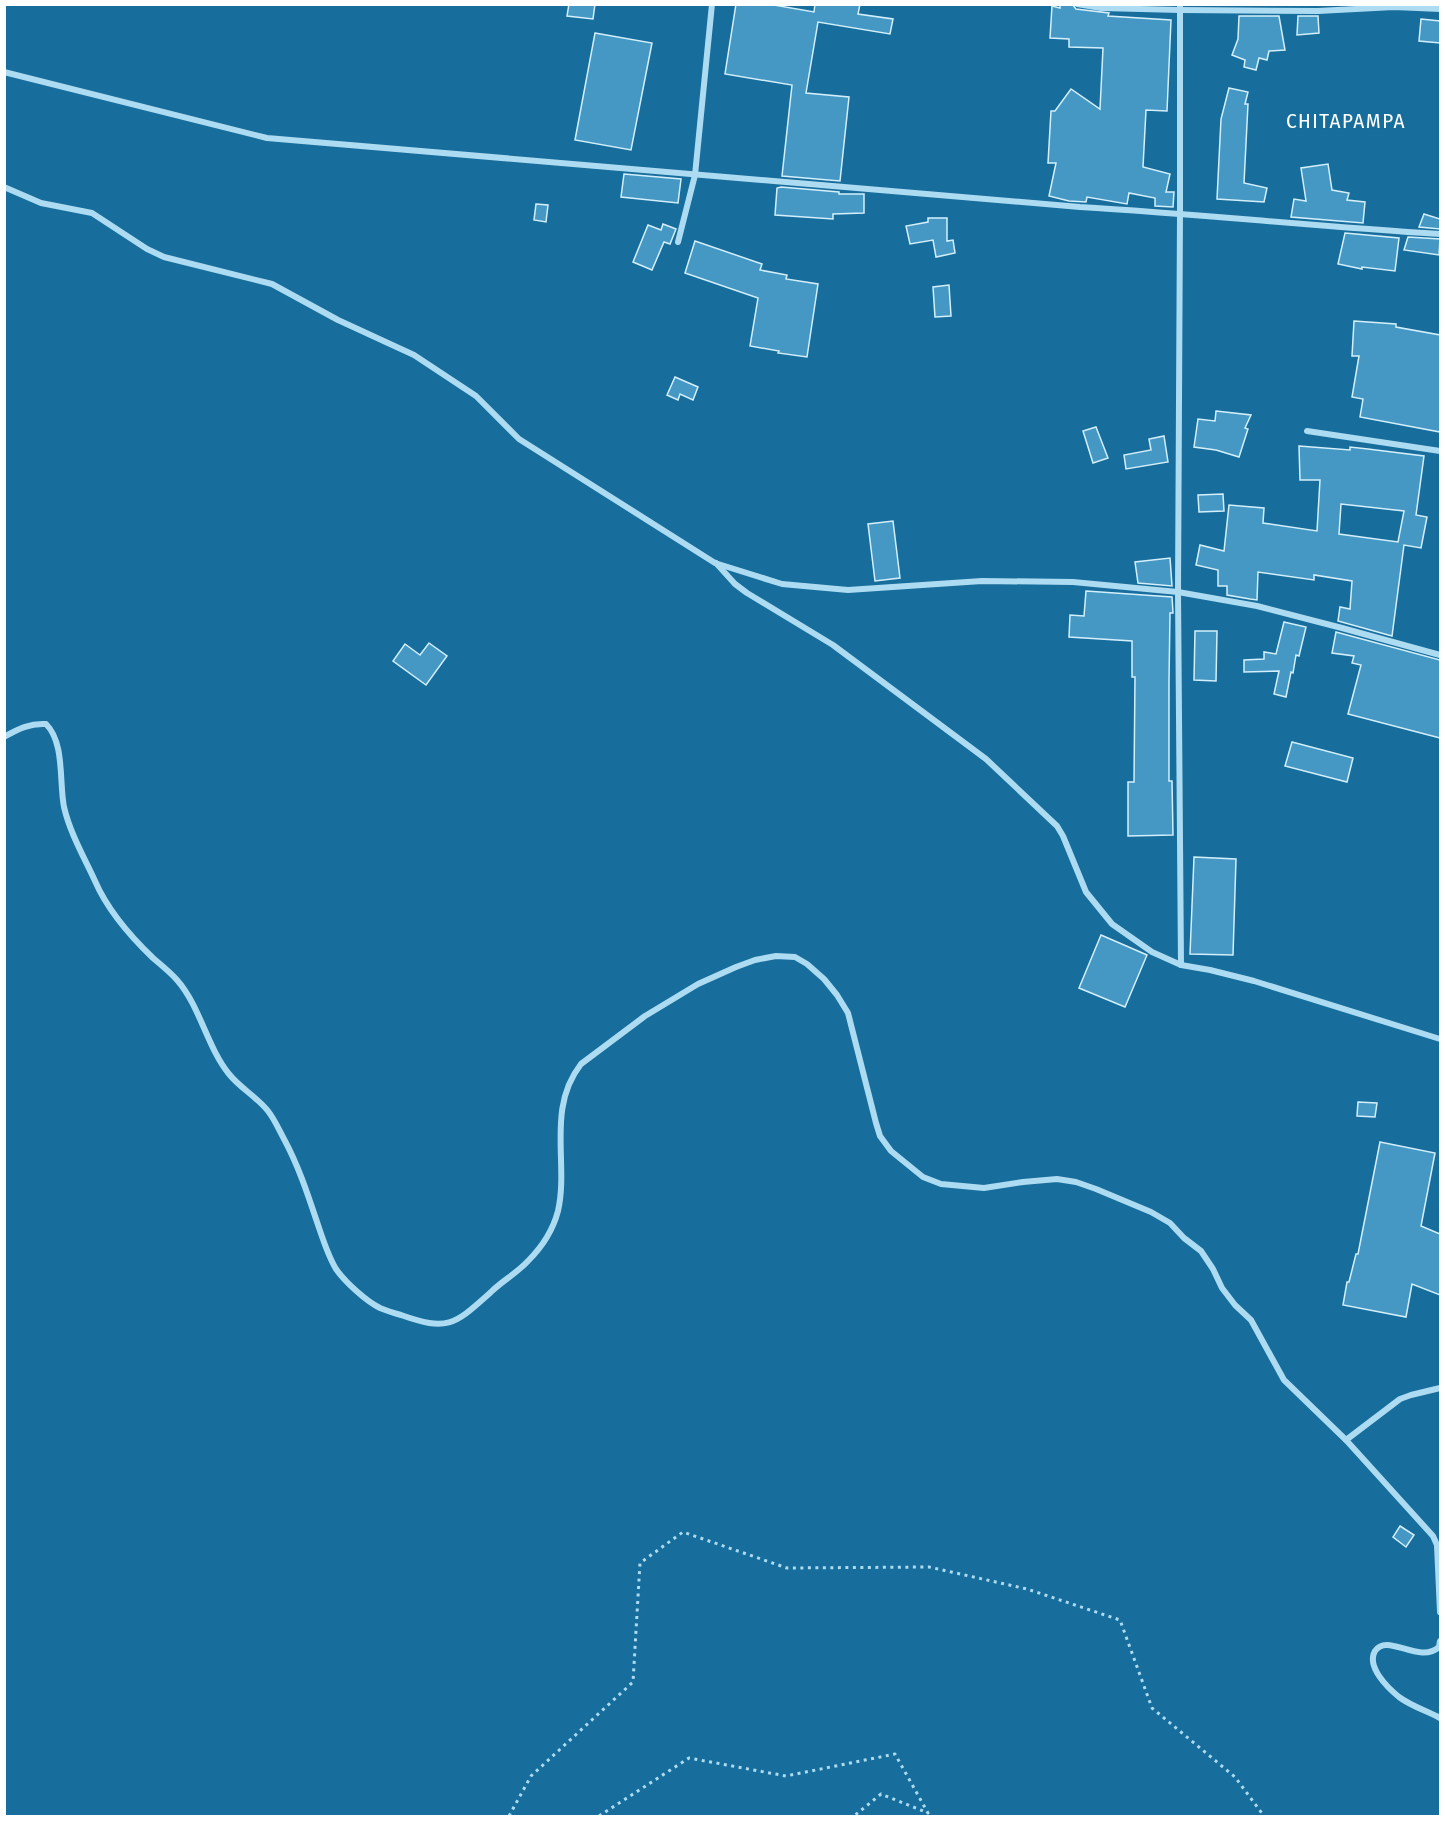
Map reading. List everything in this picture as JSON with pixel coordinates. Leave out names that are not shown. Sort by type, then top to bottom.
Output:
[{"type":"street","points":[[678,242],[695,176],[711,4]]},
{"type":"street","points":[[1077,4],[1101,8],[1318,10],[1394,6],[1440,9]]},
{"type":"street","points":[[1180,7],[1178,592],[1181,965]]},
{"type":"street","points":[[4,72],[267,138],[695,176],[1180,213],[1338,228],[1440,234]]},
{"type":"street","points":[[4,187],[40,203],[92,213],[147,249],[164,257],[272,284],[338,320],[414,355],[476,396],[519,439],[715,563],[747,593],[833,645],[986,759],[1057,826],[1086,892],[1112,924],[1152,952],[1181,965],[1254,981],[1440,1040]]},
{"type":"street","points":[[1307,431],[1440,451]]},
{"type":"street","points":[[715,563],[782,584],[848,591],[982,581],[1061,582],[1178,592],[1257,606],[1342,627],[1440,656]]},
{"type":"street","points":[[4,737],[17,729],[36,724],[46,724],[51,729],[59,757],[64,804],[70,828],[111,912],[179,981],[229,1074],[267,1110],[294,1157],[327,1252],[337,1270],[350,1285],[379,1308],[421,1322],[440,1325],[454,1322],[468,1313],[527,1263],[553,1228],[561,1183],[559,1138],[562,1113],[567,1089],[574,1073],[581,1065],[645,1016],[717,974],[755,960],[776,956],[795,957],[807,964],[824,980],[848,1013],[880,1136],[891,1151],[923,1177],[941,1184],[984,1188],[1058,1179],[1076,1182],[1151,1212],[1170,1223],[1201,1251],[1222,1288],[1251,1320],[1284,1380],[1346,1440],[1433,1536],[1437,1545],[1440,1612]]},
{"type":"street","points":[[1346,1440],[1401,1399],[1440,1388]]},
{"type":"street","points":[[1440,1641],[1439,1647],[1428,1654],[1383,1645],[1377,1648],[1373,1655],[1377,1674],[1400,1698],[1440,1718]]},
{"type":"path","points":[[509,1816],[531,1776],[633,1682],[640,1563],[683,1532],[787,1568],[929,1567],[1027,1589],[1120,1620],[1152,1708],[1235,1777],[1264,1816]]},
{"type":"path","points":[[599,1816],[689,1758],[786,1776],[895,1754],[928,1813],[881,1794],[854,1816]]},
{"type":"building","points":[[569,4],[595,4],[593,19],[567,16]]},
{"type":"building","points":[[736,4],[768,4],[814,12],[815,4],[860,4],[858,14],[893,19],[890,34],[818,22],[806,93],[849,97],[840,181],[782,176],[792,85],[725,74]]},
{"type":"building","points":[[1060,4],[1072,4],[1076,9],[1109,13],[1108,16],[1171,20],[1167,111],[1146,110],[1143,167],[1170,174],[1166,192],[1174,192],[1173,207],[1155,206],[1155,198],[1129,193],[1127,204],[1087,197],[1086,202],[1069,201],[1049,196],[1056,163],[1048,163],[1051,111],[1055,111],[1071,89],[1100,109],[1103,48],[1069,47],[1069,39],[1050,38],[1052,6],[1060,8]]},
{"type":"building","points":[[1239,16],[1279,16],[1285,50],[1269,51],[1267,60],[1259,58],[1256,70],[1244,67],[1245,60],[1232,55],[1238,39]]},
{"type":"building","points":[[1298,16],[1318,16],[1319,33],[1297,35]]},
{"type":"building","points":[[1421,19],[1440,21],[1440,43],[1419,41]]},
{"type":"building","points":[[595,33],[652,43],[631,150],[575,140]]},
{"type":"building","points":[[1229,88],[1248,92],[1245,104],[1248,104],[1244,183],[1267,188],[1264,202],[1217,199],[1221,119]]},
{"type":"building","points":[[1328,164],[1332,190],[1349,193],[1347,200],[1365,202],[1363,223],[1291,217],[1294,199],[1306,201],[1301,168]]},
{"type":"building","points":[[624,174],[681,179],[678,203],[621,197]]},
{"type":"building","points":[[777,188],[839,192],[839,194],[864,194],[864,213],[833,214],[833,219],[775,215]]},
{"type":"building","points":[[536,204],[548,205],[546,222],[534,220]]},
{"type":"building","points":[[1424,214],[1440,219],[1440,229],[1419,227]]},
{"type":"building","points":[[928,218],[947,218],[947,241],[953,240],[955,253],[936,257],[933,240],[910,244],[906,226],[928,222]]},
{"type":"building","points":[[663,224],[676,229],[670,244],[664,242],[652,270],[633,262],[648,225],[661,230]]},
{"type":"building","points":[[1345,233],[1399,238],[1395,271],[1362,267],[1362,269],[1338,264]]},
{"type":"building","points":[[1408,237],[1440,239],[1439,255],[1404,250]]},
{"type":"building","points":[[695,241],[762,264],[760,270],[787,275],[786,279],[818,284],[807,357],[750,346],[758,298],[685,273]]},
{"type":"building","points":[[949,285],[951,316],[935,317],[933,287]]},
{"type":"building","points":[[1354,321],[1396,324],[1396,327],[1440,335],[1440,432],[1360,417],[1363,399],[1352,397],[1359,356],[1352,356]]},
{"type":"building","points":[[675,377],[698,387],[693,400],[680,394],[678,400],[667,395]]},
{"type":"building","points":[[1216,411],[1251,415],[1245,428],[1248,429],[1239,457],[1216,450],[1194,447],[1198,419],[1215,421]]},
{"type":"building","points":[[1096,427],[1108,458],[1093,463],[1083,431]]},
{"type":"building","points":[[1164,436],[1168,462],[1126,469],[1124,455],[1151,450],[1149,439]]},
{"type":"building","points":[[1299,446],[1350,450],[1350,447],[1424,456],[1416,515],[1427,517],[1421,548],[1404,545],[1392,636],[1338,621],[1340,607],[1350,609],[1352,581],[1314,575],[1314,580],[1258,572],[1257,600],[1227,595],[1227,586],[1218,586],[1218,570],[1196,565],[1200,545],[1224,551],[1229,505],[1264,508],[1263,523],[1317,531],[1320,480],[1300,480]],"holes":[[[1341,504],[1404,511],[1398,542],[1339,534]]]},
{"type":"building","points":[[1223,494],[1224,511],[1199,512],[1198,495]]},
{"type":"building","points":[[893,521],[900,578],[875,581],[868,524]]},
{"type":"building","points":[[1170,558],[1172,586],[1138,583],[1135,562]]},
{"type":"building","points":[[1086,591],[1172,597],[1169,781],[1172,781],[1173,835],[1128,836],[1128,782],[1134,782],[1135,677],[1132,677],[1132,641],[1069,637],[1070,615],[1084,616]]},
{"type":"building","points":[[1284,622],[1306,627],[1299,656],[1296,655],[1293,673],[1291,672],[1286,697],[1274,694],[1279,671],[1244,672],[1244,660],[1264,659],[1264,652],[1276,654]]},
{"type":"building","points":[[1195,631],[1217,631],[1216,681],[1194,680]]},
{"type":"building","points":[[1336,632],[1440,660],[1440,738],[1348,714],[1361,665],[1352,663],[1354,656],[1332,653]]},
{"type":"building","points":[[429,643],[447,656],[426,685],[393,661],[405,644],[420,655]]},
{"type":"building","points":[[1292,742],[1353,758],[1347,782],[1285,766]]},
{"type":"building","points":[[1194,857],[1236,859],[1233,955],[1190,954]]},
{"type":"building","points":[[1101,935],[1147,955],[1125,1007],[1079,988]]},
{"type":"building","points":[[1358,1102],[1377,1103],[1375,1117],[1357,1116]]},
{"type":"building","points":[[1380,1142],[1435,1153],[1421,1226],[1440,1234],[1440,1295],[1412,1284],[1406,1317],[1343,1305],[1347,1282],[1349,1282],[1356,1254],[1358,1254]]},
{"type":"building","points":[[1400,1526],[1414,1535],[1406,1547],[1393,1537]]},
{"type":"district","name":"CHITAPAMPA","points":[[1346,121]]}]
